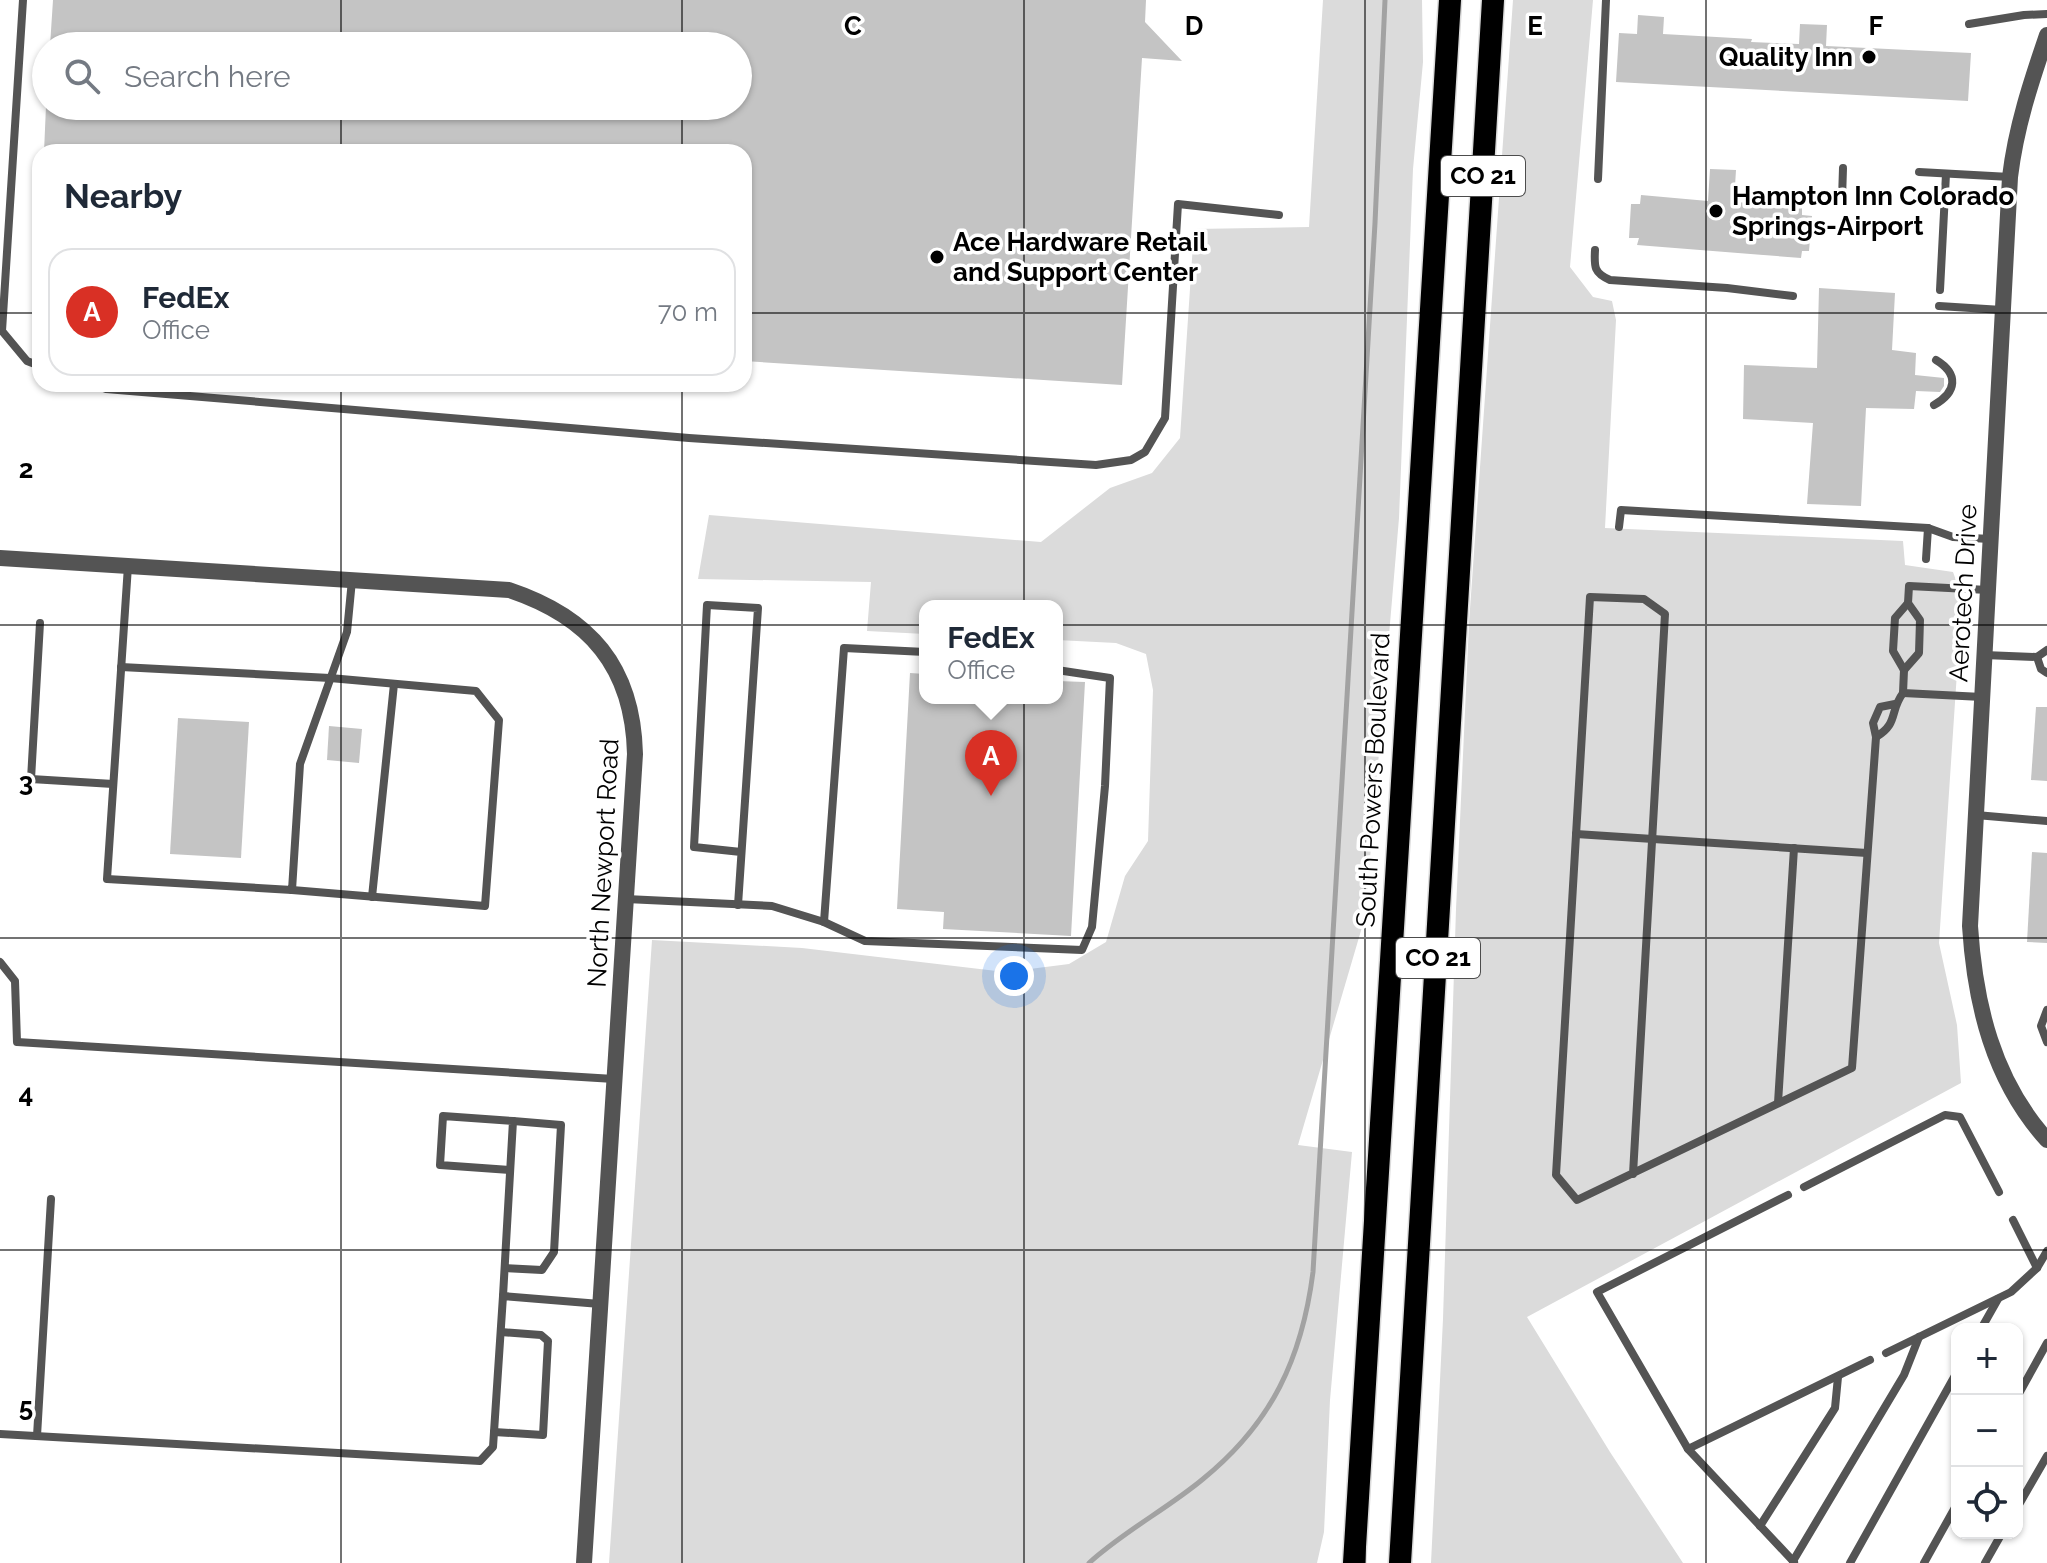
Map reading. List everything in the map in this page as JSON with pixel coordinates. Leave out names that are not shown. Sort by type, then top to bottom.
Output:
[{"type":"highway","points":[[1437,0],[1438,182]]},
{"type":"highway","name":"South Powers Boulevard","points":[[1354,1563],[1450,0]]},
{"type":"highway","name":"CO 21","points":[[1400,1563],[1493,0]]},
{"type":"highway","points":[[1474,352],[1504,0]]},
{"type":"street","name":"Aerotech Drive","points":[[2047,35],[2021,112],[2010,177],[1970,926],[1978,1002],[1990,1046],[2009,1085],[2034,1126],[2047,1140]]},
{"type":"street","name":"North Newport Road","points":[[0,558],[509,590],[558,610],[599,644],[613,664],[623,687],[635,733],[584,1563]]},
{"type":"lane","points":[[23,0],[2,331],[32,363]]},
{"type":"lane","points":[[1598,179],[1606,0]]},
{"type":"lane","points":[[1969,24],[2047,14]]},
{"type":"lane","points":[[1842,199],[1843,168]]},
{"type":"lane","points":[[1919,172],[2010,177]]},
{"type":"lane","points":[[1940,290],[1946,174]]},
{"type":"lane","points":[[142,392],[689,438],[1116,464],[1145,452],[1165,418],[1178,204],[1279,215]]},
{"type":"lane","points":[[1595,250],[1594,268],[1598,275],[1610,280],[1793,296]]},
{"type":"lane","points":[[1939,306],[2003,310]]},
{"type":"lane","points":[[1934,405],[1945,399],[1952,386],[1950,373],[1936,360]]},
{"type":"lane","points":[[1619,527],[1621,510],[1928,528],[1953,537],[1990,539]]},
{"type":"lane","points":[[1926,559],[1928,528]]},
{"type":"lane","points":[[121,667],[330,678],[476,691],[499,720],[485,906],[107,879],[113,784],[121,667],[128,566]]},
{"type":"lane","points":[[292,890],[300,764],[347,632],[352,579]]},
{"type":"lane","points":[[1876,737],[1889,729],[1896,715],[1895,704],[1903,693],[1904,670],[1893,651],[1895,618],[1908,603],[1909,586],[1988,590]]},
{"type":"lane","points":[[1633,1174],[1665,614],[1644,599],[1590,597],[1556,1175],[1577,1200],[1633,1174],[1852,1068],[1876,737],[1873,723],[1880,707],[1895,704]]},
{"type":"lane","points":[[1904,670],[1919,653],[1920,620],[1908,603]]},
{"type":"lane","points":[[738,905],[758,608],[707,605],[694,847],[741,852]]},
{"type":"lane","points":[[40,623],[31,779],[113,784]]},
{"type":"lane","points":[[824,922],[844,648],[919,652]]},
{"type":"lane","points":[[1984,655],[2037,657],[2047,650]]},
{"type":"lane","points":[[2037,657],[2041,669],[2047,673]]},
{"type":"lane","points":[[626,899],[772,906],[824,922],[865,941],[1082,950],[1092,927],[1105,786],[1110,678],[1063,671]]},
{"type":"lane","points":[[372,897],[394,684]]},
{"type":"lane","points":[[1903,693],[1982,697]]},
{"type":"lane","points":[[1976,815],[2047,821]]},
{"type":"lane","points":[[1576,834],[1867,853]]},
{"type":"lane","points":[[1778,1103],[1794,848]]},
{"type":"lane","points":[[0,962],[15,981],[17,1042],[615,1079]]},
{"type":"lane","points":[[2047,1010],[2041,1026],[2047,1042]]},
{"type":"lane","points":[[1804,1187],[1945,1115],[1960,1117],[1999,1192]]},
{"type":"lane","points":[[505,1268],[542,1270],[554,1252],[561,1125],[443,1116],[440,1165],[510,1170]]},
{"type":"lane","points":[[0,1434],[480,1461],[493,1447],[513,1121]]},
{"type":"lane","points":[[1788,1195],[1597,1292],[1688,1449],[1794,1562],[1904,1375],[1919,1337]]},
{"type":"lane","points":[[37,1436],[51,1199]]},
{"type":"lane","points":[[2013,1220],[2037,1268]]},
{"type":"lane","points":[[1886,1353],[2011,1292],[2037,1268],[2047,1251]]},
{"type":"lane","points":[[503,1296],[601,1304]]},
{"type":"lane","points":[[1984,1323],[1998,1298]]},
{"type":"lane","points":[[494,1432],[543,1435],[548,1341],[541,1335],[501,1332]]},
{"type":"lane","points":[[2018,1395],[2047,1343]]},
{"type":"lane","points":[[1688,1449],[1870,1360]]},
{"type":"lane","points":[[1760,1526],[1835,1408],[1838,1377]]},
{"type":"lane","points":[[1850,1563],[1951,1383]]},
{"type":"lane","points":[[2023,1498],[2047,1456]]},
{"type":"lane","points":[[1924,1563],[1951,1515]]},
{"type":"lane","points":[[1985,1563],[1999,1539]]},
{"type":"shaded area","points":[[1323,0],[1422,0],[1423,62],[1413,169],[1399,518],[1365,917],[1298,1145],[1352,1152],[1330,1400],[1324,1532],[1317,1563],[609,1563],[652,940],[802,948],[1005,972],[1069,964],[1106,942],[1125,876],[1148,841],[1153,690],[1146,654],[1116,643],[1063,640],[1063,600],[919,600],[919,634],[867,631],[871,582],[698,579],[709,515],[1041,542],[1110,488],[1152,473],[1180,438],[1194,229],[1309,227]]},
{"type":"shaded area","points":[[1513,0],[1593,0],[1570,267],[1593,297],[1612,301],[1616,320],[1605,528],[1903,541],[1905,565],[1953,572],[1962,597],[1939,943],[1957,1025],[1961,1083],[1527,1317],[1683,1563],[1431,1563],[1469,623]]},
{"type":"building","name":"Ace Hardware Retail and Support Center","points":[[53,0],[1146,0],[1145,22],[1182,61],[1142,58],[1122,385],[752,362],[752,144],[44,144],[45,120],[752,120],[752,32],[51,32]]},
{"type":"building","name":"Quality Inn","points":[[1638,15],[1664,17],[1663,34],[1799,44],[1800,24],[1827,25],[1826,46],[1971,53],[1968,101],[1616,82],[1619,33],[1637,34]]},
{"type":"building","name":"Hampton Inn Colorado Springs-Airport","points":[[1710,169],[1736,170],[1734,202],[1802,206],[1802,215],[1812,216],[1809,251],[1802,251],[1801,258],[1637,245],[1639,238],[1629,238],[1631,204],[1640,204],[1641,195],[1708,201]]},
{"type":"building","points":[[1819,288],[1895,293],[1892,350],[1916,353],[1915,375],[1944,378],[1940,392],[1916,391],[1914,409],[1866,408],[1861,506],[1807,504],[1813,423],[1743,419],[1744,365],[1817,368]]},
{"type":"building","points":[[910,673],[919,674],[919,704],[1063,704],[1063,681],[1085,682],[1071,936],[943,929],[944,912],[897,909]]},
{"type":"building","points":[[2036,707],[2047,707],[2047,781],[2031,780]]},
{"type":"building","points":[[178,718],[249,722],[241,858],[170,854]]},
{"type":"building","points":[[329,726],[362,729],[359,763],[327,760]]},
{"type":"building","points":[[2032,852],[2047,853],[2047,943],[2027,942]]},
{"type":"waterway","points":[[1089,1563],[1203,1479],[1248,1435],[1280,1387],[1292,1361],[1308,1303],[1313,1272],[1375,223],[1385,0]]},
{"type":"place","name":"Quality Inn","points":[[1869,57]]},
{"type":"place","name":"Hampton Inn Colorado Springs-Airport","points":[[1716,211]]},
{"type":"place","name":"Ace Hardware Retail and Support Center","points":[[937,257]]},
{"type":"place","name":"FedEx","points":[[991,796]]}]
